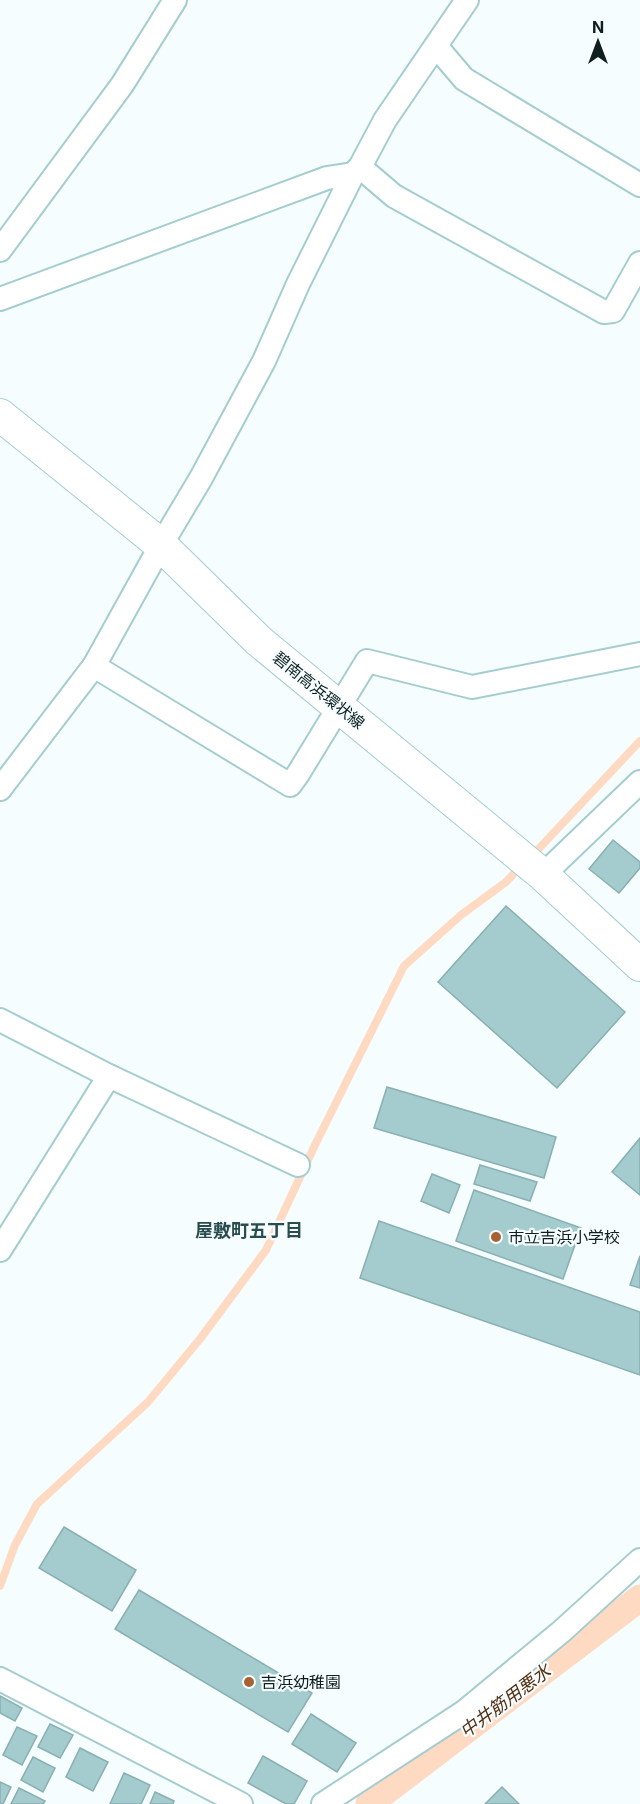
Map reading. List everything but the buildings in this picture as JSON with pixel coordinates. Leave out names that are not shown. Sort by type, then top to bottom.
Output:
[{"type":"main road","name":"碧南高浜環状線","points":[[0,415],[161,545],[259,641],[541,874],[640,964]]},
{"type":"street","points":[[0,250],[122,86],[175,0]]},
{"type":"street","points":[[0,789],[9,761],[94,666],[201,478],[264,361],[298,284],[356,170],[385,120],[467,0]]},
{"type":"street","points":[[436,46],[464,79],[640,185]]},
{"type":"street","points":[[0,299],[327,178],[356,170],[394,196],[604,312],[613,311],[640,263]]},
{"type":"street","points":[[94,666],[290,785],[367,661],[472,687],[640,654]]},
{"type":"street","points":[[541,874],[640,782]]},
{"type":"street","points":[[0,1020],[109,1076],[298,1165]]},
{"type":"street","points":[[0,1250],[109,1076]]},
{"type":"street","points":[[323,1804],[464,1712],[562,1631],[640,1560]]},
{"type":"street","points":[[0,1679],[241,1804]]},
{"type":"waterway","points":[[531,857],[640,741]]},
{"type":"waterway","points":[[0,1586],[15,1545],[37,1504],[148,1402],[200,1339],[266,1250],[315,1145],[404,966],[461,915],[506,882],[522,865]]},
{"type":"waterway","name":"中井筋用悪水","points":[[369,1804],[640,1598]]},
{"type":"place","name":"市立吉浜小学校","points":[[496,1237]]},
{"type":"place","name":"吉浜幼稚園","points":[[249,1682]]},
{"type":"district","name":"屋敷町五丁目","points":[[249,1230]]}]
